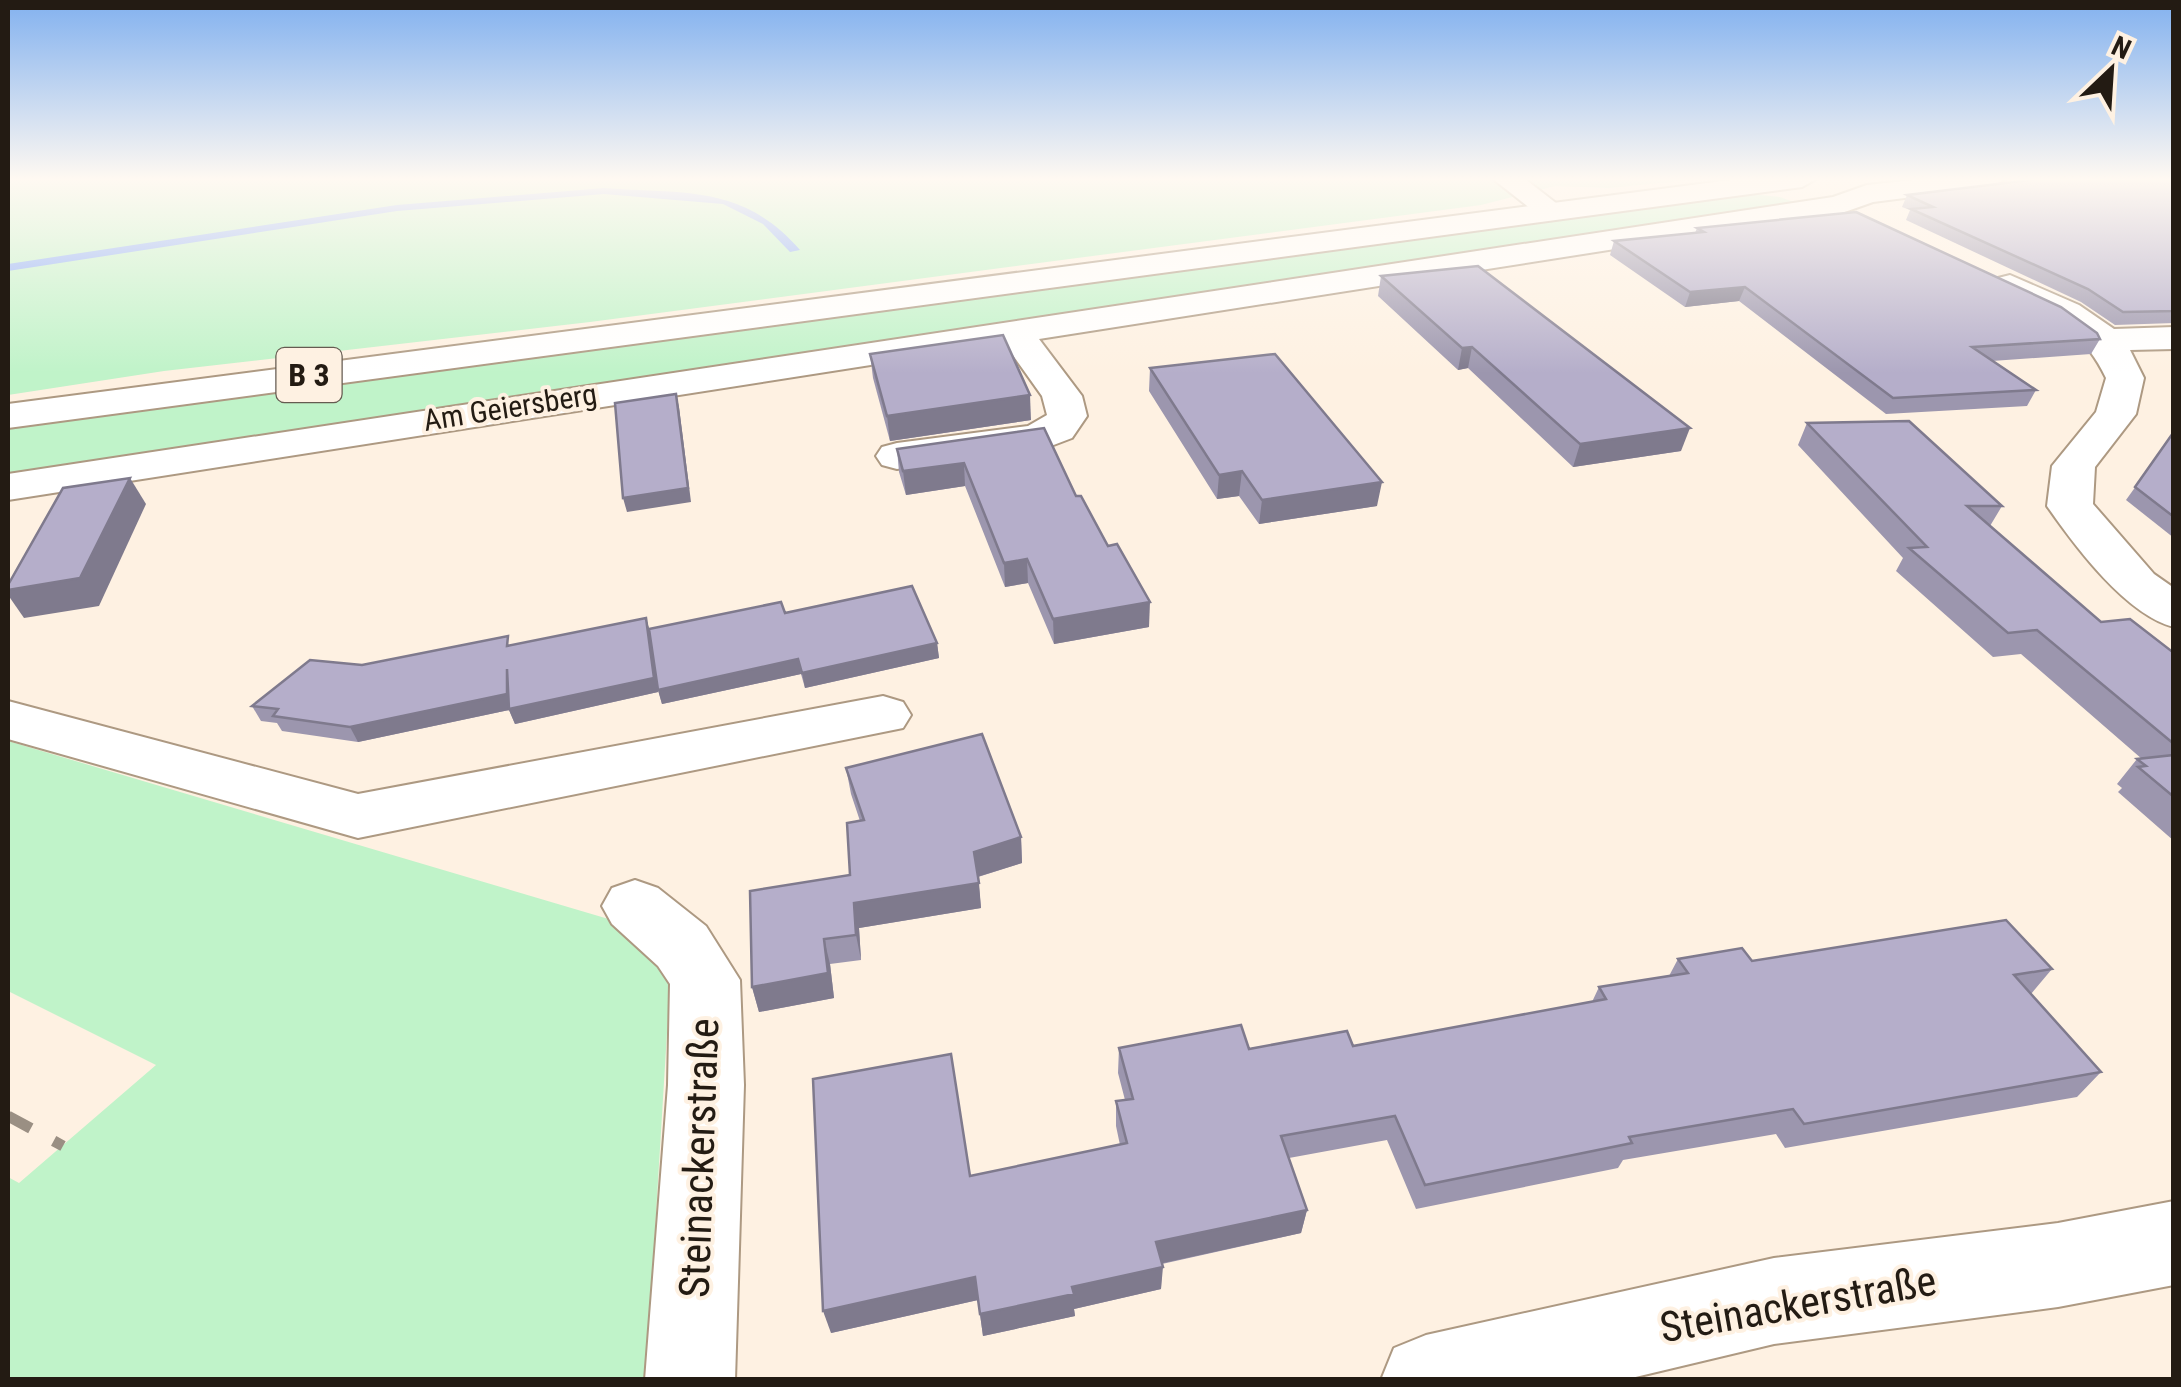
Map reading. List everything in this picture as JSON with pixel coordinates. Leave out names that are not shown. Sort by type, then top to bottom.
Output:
[{"type":"street","name":"B 3","points":[[8,416],[1298,244]]},
{"type":"street","name":"Am Geiersberg","points":[[8,487],[1583,244]]},
{"type":"street","points":[[1980,271],[2067,312],[2106,340],[2125,378],[2116,414],[2074,466],[2070,506],[2161,593]]},
{"type":"street","points":[[897,456],[1036,437],[1057,429],[1066,416],[1062,396],[1014,330]]},
{"type":"street","points":[[2106,340],[2174,338]]},
{"type":"street","points":[[8,720],[358,816],[882,714]]},
{"type":"street","name":"Steinackerstraße","points":[[635,906],[682,946],[705,980],[706,1084],[690,1380]]},
{"type":"street","name":"Steinackerstraße","points":[[1426,1380],[1774,1301],[2058,1265],[2174,1243]]},
{"type":"green space","points":[[8,244],[1186,244],[590,322],[164,371],[8,395]]},
{"type":"green space","points":[[1369,244],[1541,244],[8,480],[8,421]]},
{"type":"green space","points":[[8,741],[622,923],[662,959],[670,983],[646,1379],[8,1379],[8,1177],[19,1183],[156,1065],[8,991]]},
{"type":"building","points":[[1618,244],[1924,244],[2061,307],[2100,339],[1972,347],[2036,390],[1893,398],[1745,287],[1690,292]]},
{"type":"building","points":[[1988,244],[2174,244],[2174,311],[2123,312],[2088,289]]},
{"type":"building","points":[[1478,266],[1690,428],[1580,444],[1472,347],[1462,348],[1381,276]]},
{"type":"building","points":[[1003,335],[1030,395],[887,416],[870,354]]},
{"type":"building","points":[[1275,354],[1382,482],[1262,500],[1242,471],[1219,475],[1150,368]]},
{"type":"building","points":[[676,394],[688,488],[623,498],[615,403]]},
{"type":"building","points":[[1909,421],[2002,506],[1967,506],[2101,622],[2130,619],[2174,653],[2174,744],[2037,630],[2008,633],[1909,548],[1927,547],[1807,423]]},
{"type":"building","points":[[1044,428],[1076,496],[1081,496],[1108,546],[1117,544],[1150,602],[1053,619],[1027,559],[1004,563],[964,463],[903,471],[897,449]]},
{"type":"building","points":[[2174,433],[2174,517],[2135,487]]},
{"type":"building","points":[[130,478],[80,578],[8,590],[63,488]]},
{"type":"building","points":[[912,586],[937,643],[802,673],[798,659],[658,690],[649,629],[781,602],[785,613]]},
{"type":"building","points":[[646,618],[654,678],[509,709],[507,669],[507,694],[350,727],[273,716],[278,709],[252,706],[310,660],[362,665],[508,636],[507,646]]},
{"type":"building","points":[[982,734],[1021,837],[974,852],[979,883],[854,903],[856,935],[824,939],[828,973],[752,987],[750,891],[850,875],[847,823],[864,820],[846,768]]},
{"type":"building","points":[[2174,755],[2174,797],[2138,767],[2146,766],[2137,759]]},
{"type":"building","points":[[2006,920],[2052,969],[2014,975],[2101,1072],[1804,1124],[1793,1109],[1629,1137],[1632,1143],[1425,1185],[1395,1116],[1281,1136],[1307,1210],[1156,1242],[1163,1267],[1072,1287],[1074,1294],[980,1314],[975,1277],[823,1311],[813,1079],[951,1054],[970,1176],[1127,1143],[1116,1101],[1133,1099],[1119,1048],[1241,1025],[1249,1049],[1347,1031],[1353,1046],[1606,999],[1599,987],[1688,973],[1678,959],[1742,948],[1752,961]]},
{"type":"waterway","points":[[8,268],[165,244]]},
{"type":"waterway","points":[[788,244],[794,250]]},
{"type":"railway","points":[[8,1116],[63,1146]]}]
